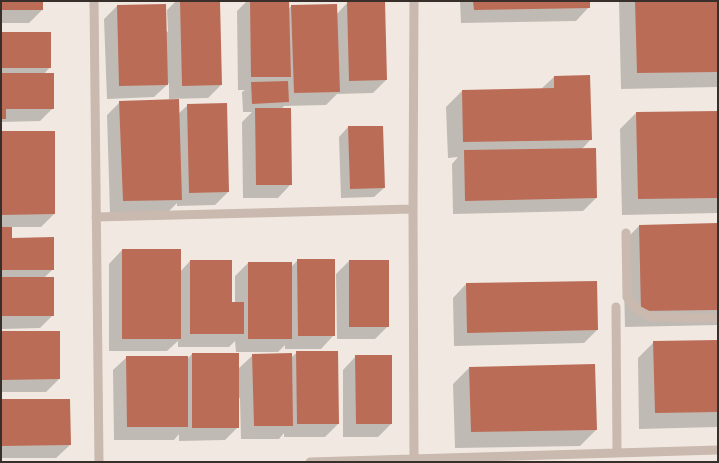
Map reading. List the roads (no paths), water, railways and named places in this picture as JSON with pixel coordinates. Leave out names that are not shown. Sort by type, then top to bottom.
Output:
[{"type":"lane","points":[[94,1],[99,462]]},
{"type":"lane","points":[[414,1],[414,459]]},
{"type":"lane","points":[[96,217],[413,209]]},
{"type":"lane","points":[[626,233],[627,297],[636,309],[651,317],[718,318]]},
{"type":"lane","points":[[616,307],[617,453]]},
{"type":"lane","points":[[310,462],[718,450]]}]
